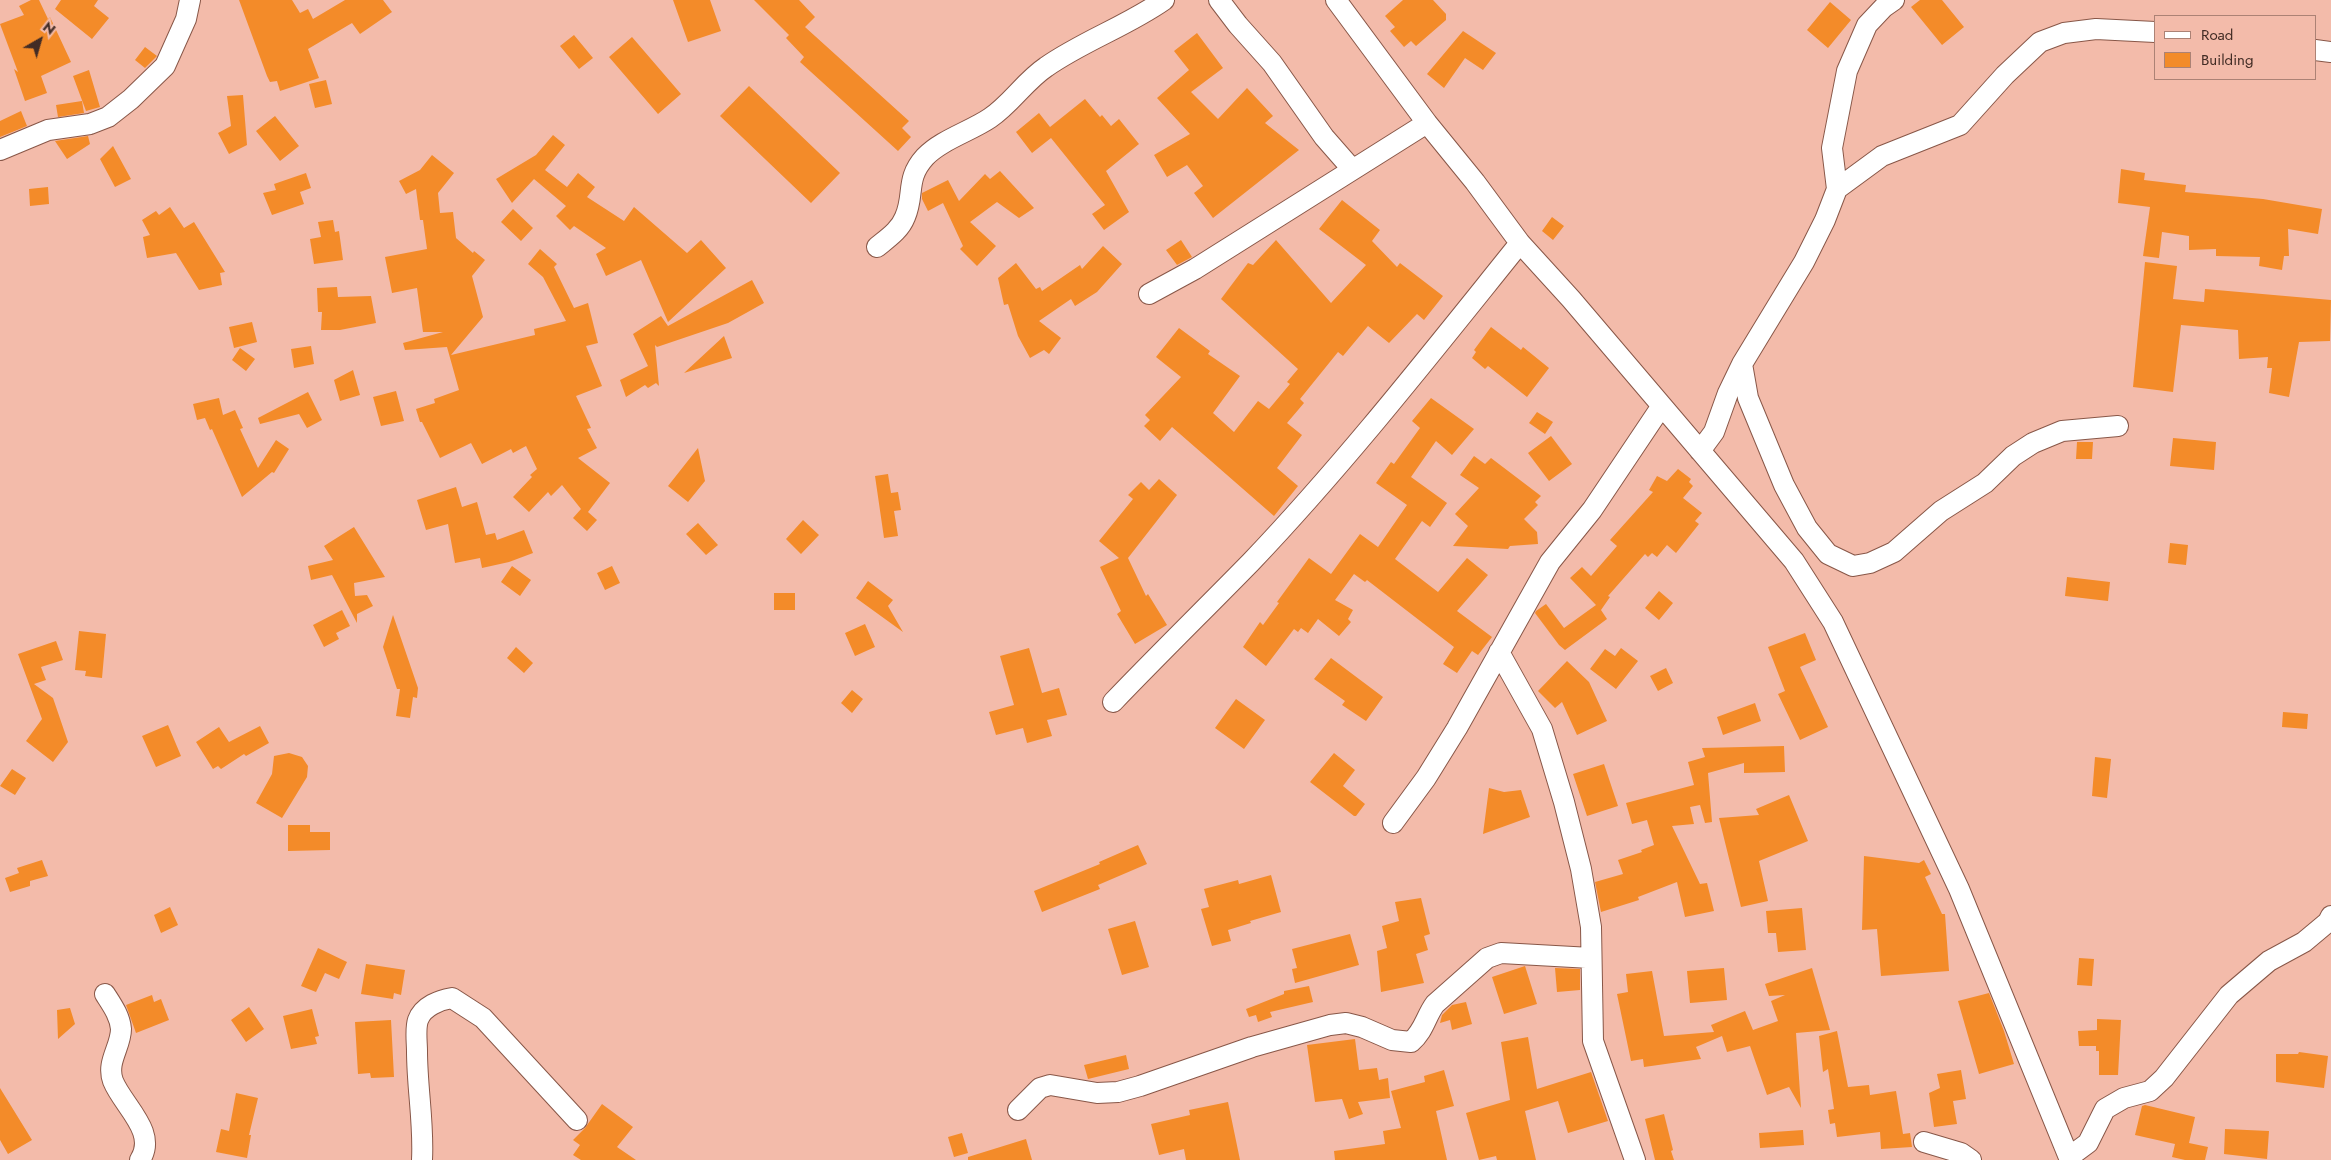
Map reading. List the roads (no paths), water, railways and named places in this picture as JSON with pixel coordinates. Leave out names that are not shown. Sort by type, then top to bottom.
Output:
[{"type":"street","points":[[0,150],[48,130],[99,121],[108,117],[131,99],[165,66],[182,27],[190,0]]},
{"type":"street","points":[[877,247],[897,230],[905,217],[910,186],[916,168],[926,155],[991,117],[1027,81],[1045,67],[1086,42],[1152,9],[1164,0]]},
{"type":"street","points":[[1219,0],[1238,25],[1272,63],[1324,137],[1352,169]]},
{"type":"street","points":[[1336,0],[1427,123],[1475,182],[1520,243],[1571,299],[1794,561],[1833,622],[1959,889],[2070,1158],[2088,1143],[2105,1109],[2124,1098],[2150,1091],[2164,1078],[2228,996],[2269,961],[2304,942],[2328,922],[2331,916]]},
{"type":"street","points":[[1837,189],[1832,148],[1847,71],[1867,25],[1882,2]]},
{"type":"street","points":[[1700,451],[1714,432],[1728,393],[1742,364],[1804,262],[1837,189],[1882,156],[1960,125],[2005,75],[2040,42],[2064,33],[2096,29],[2154,32]]},
{"type":"street","points":[[2316,50],[2331,52]]},
{"type":"street","points":[[1149,294],[1196,270],[1427,123]]},
{"type":"street","points":[[1113,702],[1251,561],[1332,470],[1436,347],[1520,243]]},
{"type":"street","points":[[1742,364],[1748,398],[1784,485],[1807,528],[1828,554],[1853,566],[1870,563],[1894,552],[1942,511],[1985,483],[2013,456],[2032,443],[2062,431],[2118,426]]},
{"type":"street","points":[[1393,824],[1426,778],[1457,728],[1550,562],[1592,510],[1662,407]]},
{"type":"street","points":[[1499,652],[1542,729],[1561,793],[1581,869],[1591,927],[1593,1041],[1634,1160]]},
{"type":"street","points":[[1018,1110],[1040,1088],[1050,1085],[1097,1093],[1118,1092],[1252,1047],[1330,1025],[1346,1023],[1362,1027],[1392,1040],[1411,1042],[1421,1031],[1429,1012],[1436,1004],[1486,958],[1501,953],[1591,958]]},
{"type":"street","points":[[105,994],[118,1015],[121,1030],[110,1070],[117,1090],[136,1118],[145,1137],[146,1151],[140,1160]]},
{"type":"street","points":[[422,1160],[424,1130],[417,1083],[418,1020],[423,1011],[441,1000],[452,998],[483,1018],[577,1120]]},
{"type":"street","points":[[1924,1142],[1961,1153],[1971,1160]]}]
